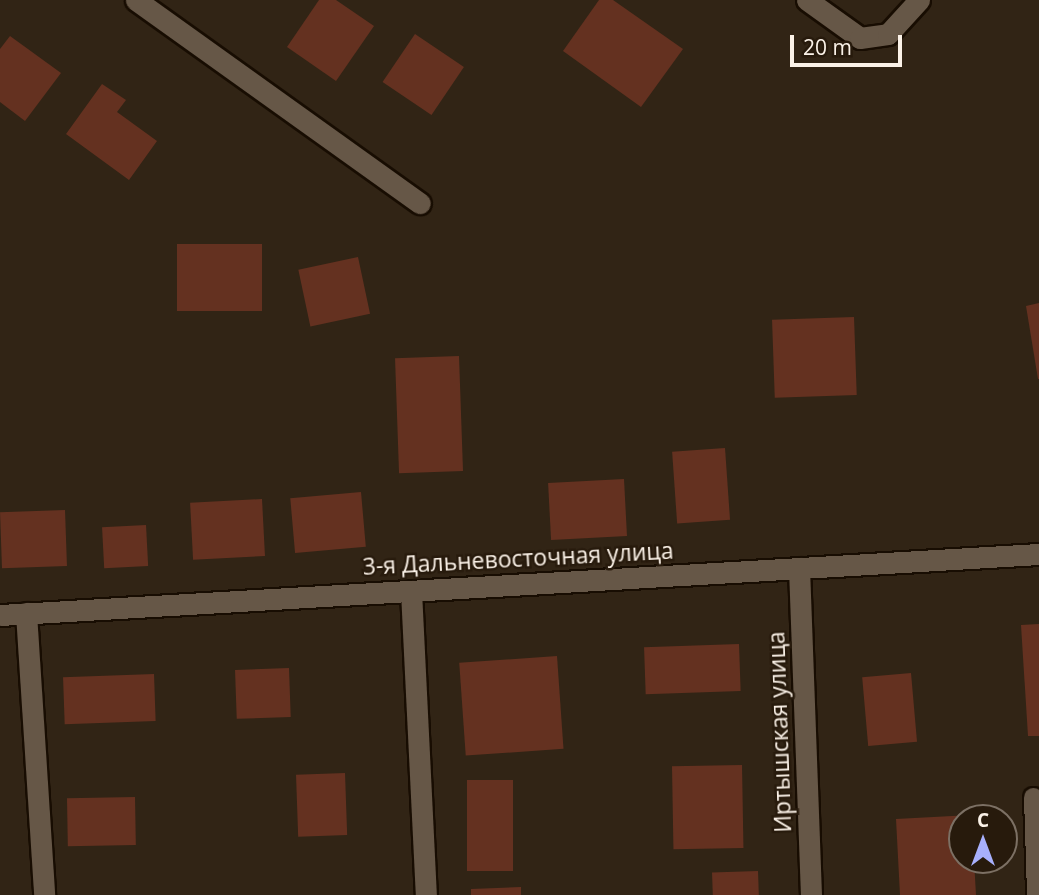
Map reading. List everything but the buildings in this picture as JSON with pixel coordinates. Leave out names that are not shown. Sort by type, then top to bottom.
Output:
[{"type":"street","points":[[136,0],[421,203]]},
{"type":"street","points":[[807,0],[860,38],[888,34],[919,0]]},
{"type":"street","name":"3-я Дальневосточная улица","points":[[0,615],[1039,554]]},
{"type":"street","name":"Иртышская улица","points":[[799,568],[811,895]]},
{"type":"street","points":[[411,591],[426,895]]},
{"type":"street","points":[[26,613],[44,895]]},
{"type":"lane","points":[[1033,797],[1036,895]]}]
